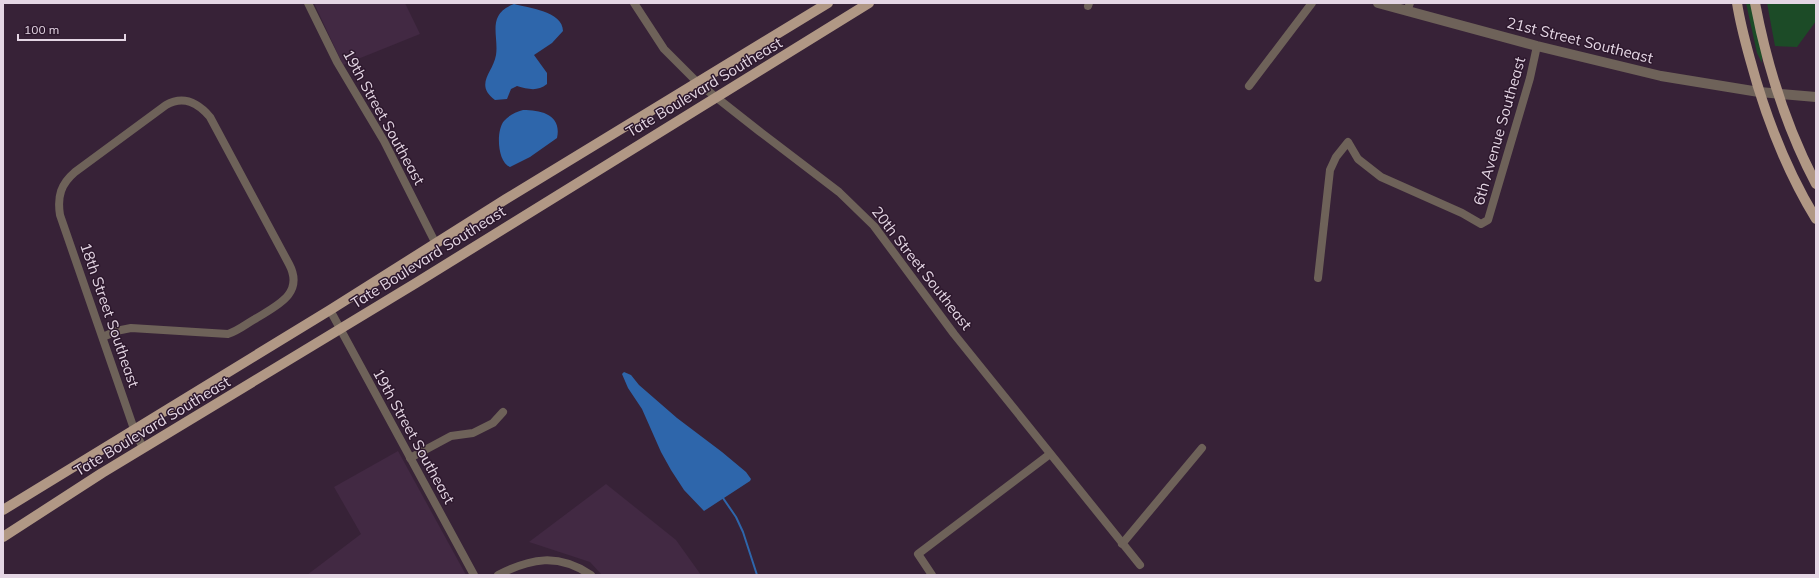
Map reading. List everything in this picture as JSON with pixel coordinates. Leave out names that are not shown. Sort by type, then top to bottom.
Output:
[{"type":"main road","name":"Tate Boulevard Southeast","points":[[3,510],[828,3]]},
{"type":"main road","name":"Tate Boulevard Southeast","points":[[3,537],[143,448],[341,329],[870,3]]},
{"type":"main road","points":[[1738,3],[1759,92],[1787,163],[1816,219]]},
{"type":"main road","points":[[1755,3],[1761,33],[1778,94],[1800,150],[1816,184]]},
{"type":"street","name":"19th Street Southeast","points":[[308,3],[337,62],[384,141],[436,244]]},
{"type":"street","name":"20th Street Southeast","points":[[634,3],[664,49],[698,83],[719,97],[759,131],[839,192],[865,215],[883,237],[954,334],[1140,565]]},
{"type":"street","points":[[1249,86],[1312,3]]},
{"type":"street","name":"21st Street Southeast","points":[[1378,3],[1408,7],[1537,46],[1661,76],[1759,92],[1816,97]]},
{"type":"street","name":"6th Avenue Southeast","points":[[1318,278],[1330,170],[1336,157],[1348,142],[1358,159],[1381,176],[1462,213],[1481,224],[1488,220],[1500,184],[1537,46]]},
{"type":"street","name":"18th Street Southeast","points":[[103,337],[116,330],[130,328],[223,334],[232,333],[284,301],[291,290],[293,281],[292,272],[210,118],[204,110],[192,102],[178,100],[166,105],[75,172],[67,178],[61,188],[59,201],[60,215],[134,429],[143,448]]},
{"type":"street","name":"19th Street Southeast","points":[[330,310],[474,575]]},
{"type":"street","points":[[410,458],[451,436],[473,432],[493,423],[503,412]]},
{"type":"street","points":[[1122,544],[1202,448]]},
{"type":"street","points":[[932,575],[918,554],[1050,454]]},
{"type":"street","points":[[498,575],[522,564],[544,560],[566,563],[591,575]]},
{"type":"shaded area","points":[[314,3],[405,3],[420,34],[343,65]]},
{"type":"shaded area","points":[[398,451],[466,575],[307,575],[361,534],[334,487]]},
{"type":"shaded area","points":[[606,484],[676,540],[701,575],[602,575],[590,562],[529,542]]},
{"type":"green space","points":[[1746,3],[1751,3],[1762,55],[1762,63],[1757,53]]},
{"type":"green space","points":[[1767,3],[1816,3],[1816,21],[1797,47],[1775,46]]},
{"type":"water","points":[[514,4],[536,9],[551,15],[561,24],[563,31],[552,43],[534,55],[547,73],[547,84],[536,89],[517,86],[511,89],[507,99],[495,100],[486,89],[485,83],[496,55],[497,20],[505,8]]},
{"type":"water","points":[[523,110],[537,111],[549,115],[556,124],[558,130],[557,138],[530,157],[510,167],[502,159],[500,153],[499,138],[501,125],[513,114]]},
{"type":"water","points":[[624,372],[631,375],[639,385],[677,418],[746,472],[751,479],[750,481],[704,511],[684,490],[671,470],[661,452],[642,409],[628,388],[622,374]]},
{"type":"waterway","points":[[723,498],[736,517],[743,532],[757,575]]}]
